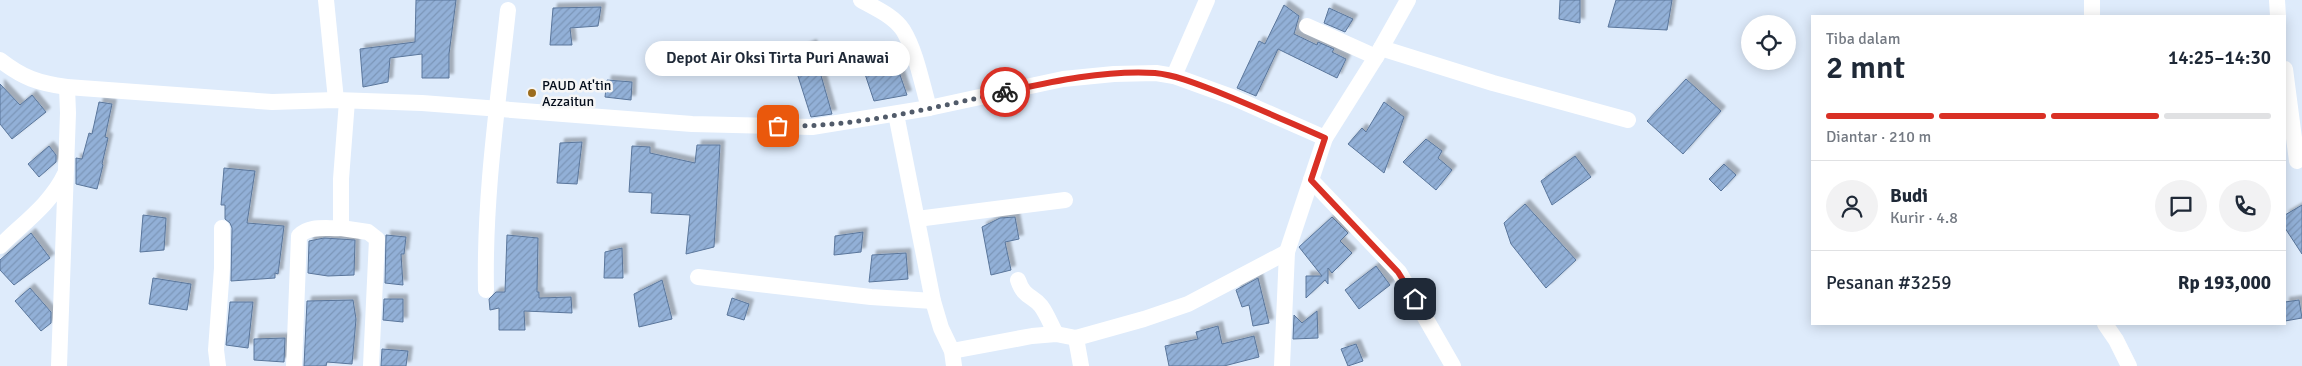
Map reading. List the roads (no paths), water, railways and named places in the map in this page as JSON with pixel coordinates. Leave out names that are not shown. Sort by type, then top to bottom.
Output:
[{"type":"street","points":[[326,0],[342,100],[341,228]]},
{"type":"street","points":[[861,0],[890,17],[902,29],[917,65],[929,108]]},
{"type":"street","points":[[1174,76],[1207,0]]},
{"type":"street","points":[[1282,366],[1288,252],[1325,138],[1408,0]]},
{"type":"street","points":[[2092,0],[2092,15]]},
{"type":"street","points":[[2277,0],[2278,15]]},
{"type":"street","points":[[486,290],[486,245],[496,110],[508,10]]},
{"type":"street","points":[[1307,26],[1378,52],[1628,120]]},
{"type":"street","points":[[0,60],[19,74],[42,84],[67,87],[272,102],[342,100],[422,103],[692,124],[812,127],[929,108],[1064,79],[1114,74],[1156,73],[1174,76],[1232,97],[1325,138]]},
{"type":"street","points":[[2286,78],[2295,163]]},
{"type":"street","points":[[59,366],[68,113],[67,87]]},
{"type":"street","points":[[896,114],[933,301],[953,358],[1032,336],[1056,334],[1076,338],[1144,319],[1188,304],[1288,252]]},
{"type":"street","points":[[0,246],[60,186],[66,172]]},
{"type":"street","points":[[1311,180],[1398,272],[1453,366]]},
{"type":"street","points":[[917,219],[1065,200]]},
{"type":"street","points":[[218,366],[216,350],[222,268],[222,228]]},
{"type":"street","points":[[294,366],[299,236],[309,229],[341,228],[368,232],[377,239],[371,366]]},
{"type":"street","points":[[698,277],[871,297],[933,301]]},
{"type":"street","points":[[1018,280],[1028,298],[1038,303],[1044,310],[1056,334]]},
{"type":"street","points":[[2106,325],[2129,366]]},
{"type":"street","points":[[1076,338],[1081,366]]},
{"type":"place","name":"PAUD At'tin Azzaitun","points":[[532,93]]},
{"type":"place","name":"Depot Air Oksi Tirta Puri Anawai","points":[[778,126]]}]
